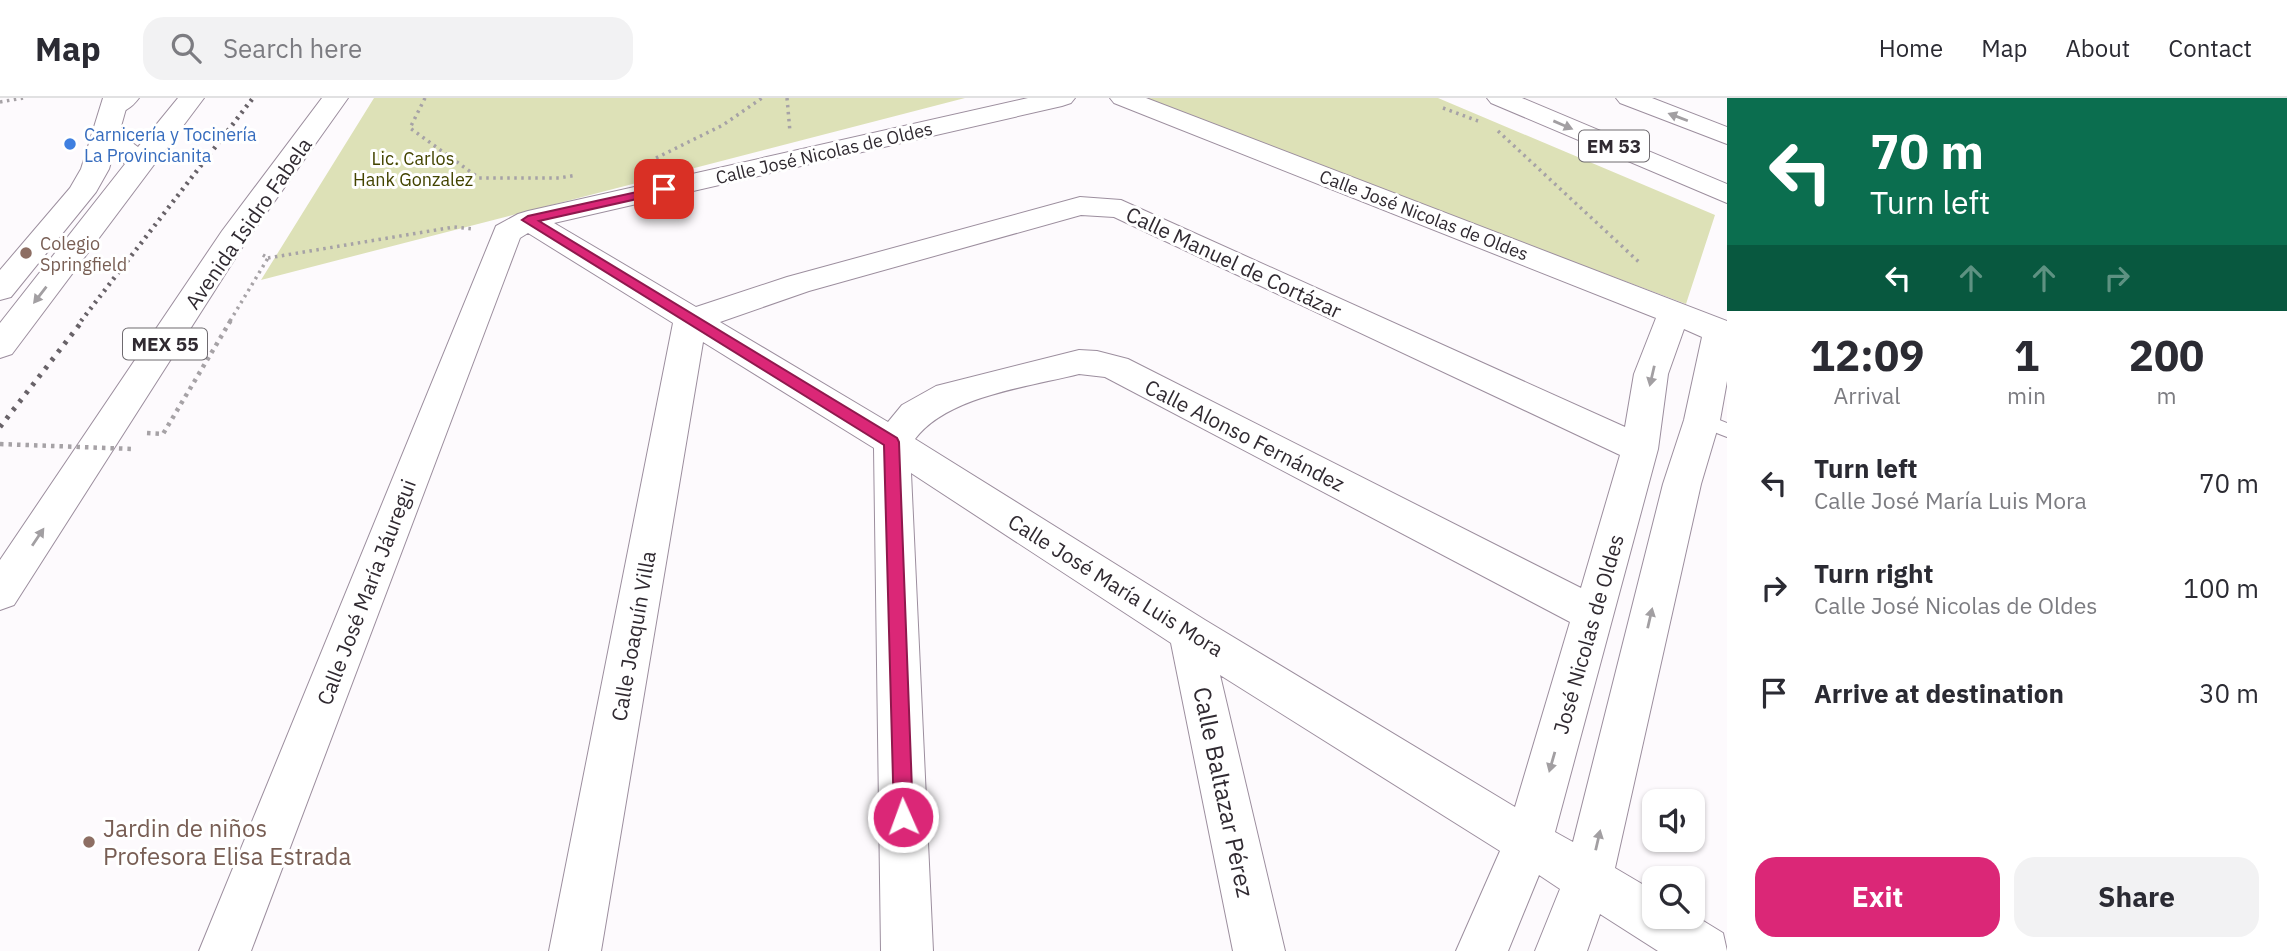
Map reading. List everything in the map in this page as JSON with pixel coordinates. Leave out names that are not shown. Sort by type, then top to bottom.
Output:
[{"type":"main road","points":[[0,346],[191,98]]},
{"type":"main road","name":"Calle José Nicolas de Oldes","points":[[517,227],[1062,98]]},
{"type":"main road","name":"Calle José Nicolas de Oldes","points":[[1124,98],[1715,329],[1721,335],[1715,425]]},
{"type":"main road","name":"EM 53","points":[[1500,98],[1727,194]]},
{"type":"main road","name":"EM 53","points":[[1629,98],[1727,136]]},
{"type":"main road","points":[[0,290],[82,192],[95,169],[119,101]]},
{"type":"main road","name":"Avenida Isidro Fabela","points":[[0,593],[323,104]]},
{"type":"main road","points":[[105,135],[140,162]]},
{"type":"main road","points":[[82,192],[140,162]]},
{"type":"main road","name":"Calle Manuel de Cortázar","points":[[690,321],[812,280],[1080,206],[1101,206],[1121,209],[1640,449]]},
{"type":"main road","name":"Calle José María Luis Mora","points":[[517,227],[690,321],[892,442],[1190,633],[1705,951]]},
{"type":"main road","name":"Calle José María Jáuregui","points":[[225,951],[517,227]]},
{"type":"main road","name":"José Nicolas de Oldes","points":[[1482,951],[1529,841],[1640,449],[1651,374],[1674,312]]},
{"type":"main road","name":"Calle Joaquín Villa","points":[[575,951],[690,321]]},
{"type":"main road","name":"Calle Alonso Fernández","points":[[892,442],[914,414],[948,395],[1079,362],[1097,363],[1116,368],[1595,615]]},
{"type":"main road","points":[[1561,951],[1588,879],[1682,484],[1715,425]]},
{"type":"main road","points":[[892,442],[907,951]]},
{"type":"main road","name":"Calle Baltazar Pérez","points":[[1190,633],[1259,951]]},
{"type":"path","points":[[0,102],[23,98]]},
{"type":"path","points":[[425,98],[410,128],[479,178],[559,178],[583,174]]},
{"type":"path","points":[[654,159],[723,125],[762,98]]},
{"type":"path","points":[[1443,108],[1482,123]]},
{"type":"path","points":[[1495,128],[1647,269]]},
{"type":"path","points":[[233,238],[268,258],[454,227],[517,227]]},
{"type":"path","points":[[145,433],[163,434],[268,258]]},
{"type":"path","points":[[0,444],[133,449]]},
{"type":"green space","name":"Lic. Carlos Hank Gonzalez","points":[[374,98],[965,98],[261,280]]},
{"type":"green space","points":[[1136,98],[1438,98],[1715,215],[1686,304]]},
{"type":"railway","points":[[81,321],[253,98]]},
{"type":"railway","points":[[0,427],[83,320]]},
{"type":"place","name":"Carnicería y Tocinería La Provincianita","points":[[70,144]]},
{"type":"place","name":"Colegio Springfield","points":[[26,253]]},
{"type":"place","name":"Jardin de niños Profesora Elisa Estrada","points":[[89,842]]},
{"type":"route","points":[[664,189],[528,220],[892,442],[903,817]]}]
